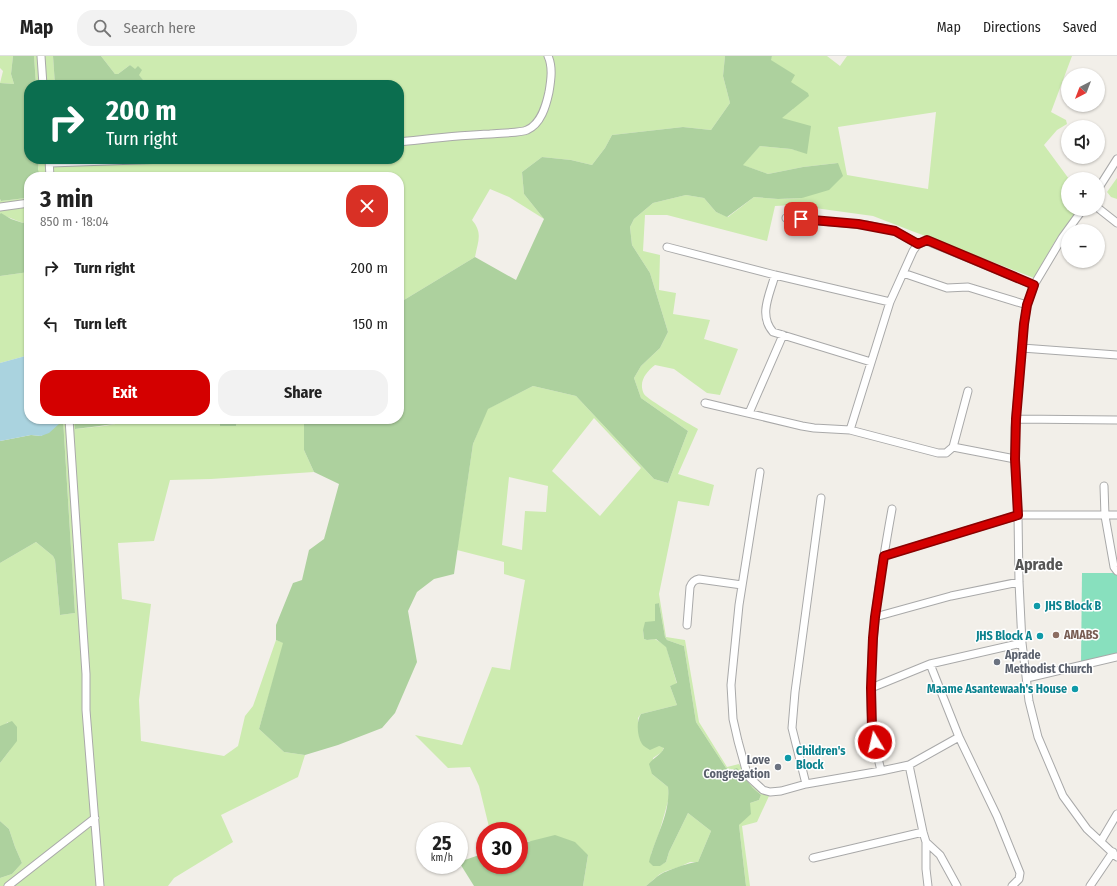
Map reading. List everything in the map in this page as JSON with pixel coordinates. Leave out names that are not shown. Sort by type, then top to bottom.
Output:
[{"type":"street","points":[[41,56],[43,80]]},
{"type":"street","points":[[404,141],[442,136],[526,131],[536,123],[543,113],[551,80],[551,62],[548,56]]},
{"type":"street","points":[[1105,178],[1117,160]]},
{"type":"street","points":[[0,207],[24,204]]},
{"type":"street","points":[[1105,214],[1117,223]]},
{"type":"street","points":[[1079,216],[1062,238],[1034,285],[1027,305],[1016,419],[1015,459],[1022,643],[1029,701],[1038,737],[1063,796],[1087,829],[1115,855],[1090,886]]},
{"type":"street","points":[[786,218],[858,224],[895,231],[918,244]]},
{"type":"street","points":[[850,430],[890,302],[913,251],[918,244],[927,240],[1034,285]]},
{"type":"street","points":[[667,247],[775,275],[890,302]]},
{"type":"street","points":[[903,273],[947,288],[968,287],[1027,305]]},
{"type":"street","points":[[775,275],[765,312],[767,325],[773,332],[871,362]]},
{"type":"street","points":[[749,413],[783,335]]},
{"type":"street","points":[[1022,348],[1117,355]]},
{"type":"street","points":[[705,403],[814,428],[850,430],[938,453],[946,453],[953,447],[968,391]]},
{"type":"street","points":[[1016,419],[1117,420]]},
{"type":"street","points":[[69,424],[86,674],[86,710],[100,886]]},
{"type":"street","points":[[953,447],[1015,459]]},
{"type":"street","points":[[760,472],[739,605],[731,686],[733,719],[746,770],[750,778],[763,790],[770,792],[781,791],[806,784],[909,765],[959,737]]},
{"type":"street","points":[[1104,486],[1106,516],[1114,566],[1117,571]]},
{"type":"street","points":[[806,784],[792,728],[795,692],[820,498]]},
{"type":"street","points":[[881,771],[872,728],[871,688],[875,617],[892,509]]},
{"type":"street","points":[[884,556],[1018,515],[1117,515]]},
{"type":"street","points":[[687,625],[690,587],[695,579],[742,585]]},
{"type":"street","points":[[875,617],[951,596],[1019,582]]},
{"type":"street","points":[[871,688],[930,664],[1022,643]]},
{"type":"street","points":[[1027,678],[1117,657]]},
{"type":"street","points":[[930,664],[959,737],[997,816],[1020,873],[1019,879],[1012,886]]},
{"type":"street","points":[[909,765],[926,842],[926,869],[928,886]]},
{"type":"street","points":[[1101,841],[1117,814]]},
{"type":"street","points":[[11,885],[95,818]]},
{"type":"street","points":[[813,858],[923,832]]},
{"type":"street","points":[[926,842],[940,855],[957,886]]},
{"type":"green space","points":[[0,56],[13,56],[11,74],[14,84],[0,83],[3,71],[0,68]]},
{"type":"green space","points":[[13,56],[34,56],[36,80],[24,80],[24,164],[39,164],[39,172],[24,172],[24,198],[1,201],[0,83],[14,84],[11,74]]},
{"type":"green space","points":[[34,56],[53,56],[55,80],[36,80]]},
{"type":"green space","points":[[53,56],[101,56],[115,74],[118,74],[130,65],[135,69],[138,66],[142,70],[139,75],[143,80],[55,80]]},
{"type":"green space","points":[[101,56],[725,56],[723,76],[730,103],[711,130],[683,127],[612,135],[605,148],[592,165],[571,160],[542,157],[522,172],[524,194],[544,219],[509,197],[490,189],[472,220],[479,233],[475,257],[404,300],[404,172],[38,171],[39,164],[404,164],[404,80],[143,80],[130,65],[118,74],[115,74]]},
{"type":"green space","points":[[725,56],[772,56],[771,60],[795,75],[791,82],[808,93],[809,96],[782,118],[811,126],[807,154],[791,149],[760,146],[743,165],[768,174],[803,167],[838,163],[843,176],[829,190],[802,198],[778,199],[754,197],[727,217],[716,212],[704,198],[686,195],[653,203],[634,219],[630,227],[632,245],[650,273],[668,332],[660,348],[641,366],[634,378],[641,398],[688,431],[668,483],[654,479],[576,396],[533,386],[488,409],[473,444],[454,574],[434,579],[417,592],[408,611],[417,662],[395,713],[382,728],[338,745],[305,755],[284,752],[259,729],[283,643],[276,640],[276,625],[293,583],[302,580],[309,550],[324,539],[339,484],[314,472],[304,450],[304,424],[404,424],[404,300],[475,257],[516,280],[544,219],[524,194],[522,172],[542,157],[571,160],[592,165],[605,148],[612,135],[683,127],[711,130],[730,103],[723,76]]},
{"type":"green space","points":[[772,56],[827,56],[840,66],[847,56],[1072,56],[1068,68],[1061,68],[1061,85],[1051,112],[1066,120],[1061,120],[1061,128],[1044,145],[1064,172],[1061,172],[1061,216],[1074,216],[1068,224],[1061,224],[1061,233],[1034,278],[873,216],[793,205],[775,206],[767,241],[667,215],[645,215],[643,251],[660,255],[659,290],[676,293],[673,314],[710,320],[704,339],[738,349],[720,395],[707,393],[674,369],[655,365],[646,374],[642,381],[642,390],[647,397],[698,429],[678,474],[714,485],[709,506],[678,501],[659,594],[666,637],[685,640],[699,722],[727,767],[739,764],[754,787],[769,796],[757,822],[742,826],[750,886],[746,886],[739,825],[750,803],[759,800],[761,795],[753,788],[741,771],[726,768],[696,722],[684,646],[667,640],[665,637],[659,603],[655,605],[655,621],[643,630],[644,639],[655,639],[666,646],[677,684],[670,686],[677,705],[641,714],[638,718],[638,730],[659,746],[664,747],[662,752],[653,758],[652,774],[668,787],[669,798],[651,854],[653,866],[659,866],[666,862],[669,852],[688,813],[711,831],[698,862],[690,862],[666,871],[646,886],[583,886],[588,855],[528,841],[528,822],[488,822],[479,786],[470,767],[448,768],[415,735],[462,745],[492,667],[510,670],[525,580],[504,574],[504,562],[457,550],[473,444],[487,409],[533,386],[576,396],[654,479],[668,483],[688,431],[641,398],[634,378],[641,366],[660,348],[668,332],[650,273],[632,245],[630,227],[634,219],[653,203],[686,195],[704,198],[716,212],[728,217],[754,197],[778,199],[802,198],[838,163],[803,167],[768,174],[742,165],[760,146],[791,149],[807,153],[781,118],[793,109],[790,82],[794,75],[770,60]],"holes":[[[936,112],[928,189],[847,175],[838,127]],[[594,418],[641,468],[600,516],[552,471]],[[509,477],[548,486],[546,512],[525,511],[522,550],[502,545]]]},
{"type":"green space","points":[[1117,178],[1117,199],[1111,197],[1107,192]]},
{"type":"green space","points":[[24,198],[24,222],[0,214],[0,199],[1,201]]},
{"type":"green space","points":[[1,213],[11,219],[24,222],[24,273],[0,276]]},
{"type":"green space","points":[[24,273],[24,356],[0,363],[0,276]]},
{"type":"green space","points":[[58,424],[63,424],[75,613],[60,615],[55,560],[53,556],[36,542],[0,563],[0,441],[31,435],[41,436]]},
{"type":"green space","points":[[63,424],[75,424],[76,429],[115,424],[220,424],[220,426],[236,426],[236,424],[304,424],[304,450],[314,472],[211,479],[170,480],[154,541],[118,543],[122,599],[151,604],[139,700],[141,741],[224,756],[238,746],[245,716],[253,706],[276,640],[284,643],[259,729],[284,752],[305,755],[298,777],[221,815],[233,842],[174,878],[168,886],[0,886],[0,878],[12,874],[22,863],[9,829],[0,821],[0,763],[10,750],[8,722],[3,726],[0,726],[0,563],[36,542],[53,556],[55,560],[60,615],[75,613]]},
{"type":"green space","points":[[74,424],[114,424],[75,429]]},
{"type":"green space","points":[[220,424],[236,424],[236,426],[220,426]]},
{"type":"green space","points":[[1082,573],[1117,573],[1117,653],[1081,664]]},
{"type":"green space","points":[[659,603],[665,637],[667,640],[684,646],[696,722],[726,768],[731,770],[737,768],[753,788],[761,795],[759,800],[750,803],[751,814],[739,825],[746,886],[646,886],[664,872],[698,862],[711,831],[688,813],[669,852],[666,862],[660,866],[653,866],[649,862],[665,816],[668,787],[652,774],[649,764],[664,748],[659,746],[650,750],[643,745],[640,741],[638,733],[638,721],[641,714],[677,705],[670,686],[677,683],[666,647],[656,639],[644,639],[643,630],[645,622],[655,621],[655,604]]},
{"type":"green space","points":[[12,721],[17,727],[17,741],[0,763],[0,726]]},
{"type":"green space","points":[[0,821],[9,829],[22,863],[12,874],[0,878]]},
{"type":"green space","points":[[555,835],[575,842],[588,855],[583,886],[474,886],[466,874],[468,874],[468,859],[476,856],[476,874],[528,874],[528,842]]},
{"type":"water","points":[[24,356],[24,424],[59,424],[49,433],[41,436],[31,435],[0,441],[0,363]]},
{"type":"place","name":"JHS Block B","points":[[1037,606]]},
{"type":"place","name":"AMABS","points":[[1056,635]]},
{"type":"place","name":"JHS Block A","points":[[1040,636]]},
{"type":"place","name":"Aprade Methodist Church","points":[[997,662]]},
{"type":"place","name":"Maame Asantewaah's House","points":[[1075,689]]},
{"type":"place","name":"Children's Block","points":[[788,758]]},
{"type":"place","name":"Love Congregation","points":[[778,767]]},
{"type":"district","name":"Aprade","points":[[1039,564]]},
{"type":"route","points":[[801,219],[858,224],[895,231],[918,244],[927,240],[1034,285],[1027,305],[1024,324],[1016,419],[1015,459],[1018,515],[884,556],[873,638],[871,688],[872,728],[875,742]]}]
